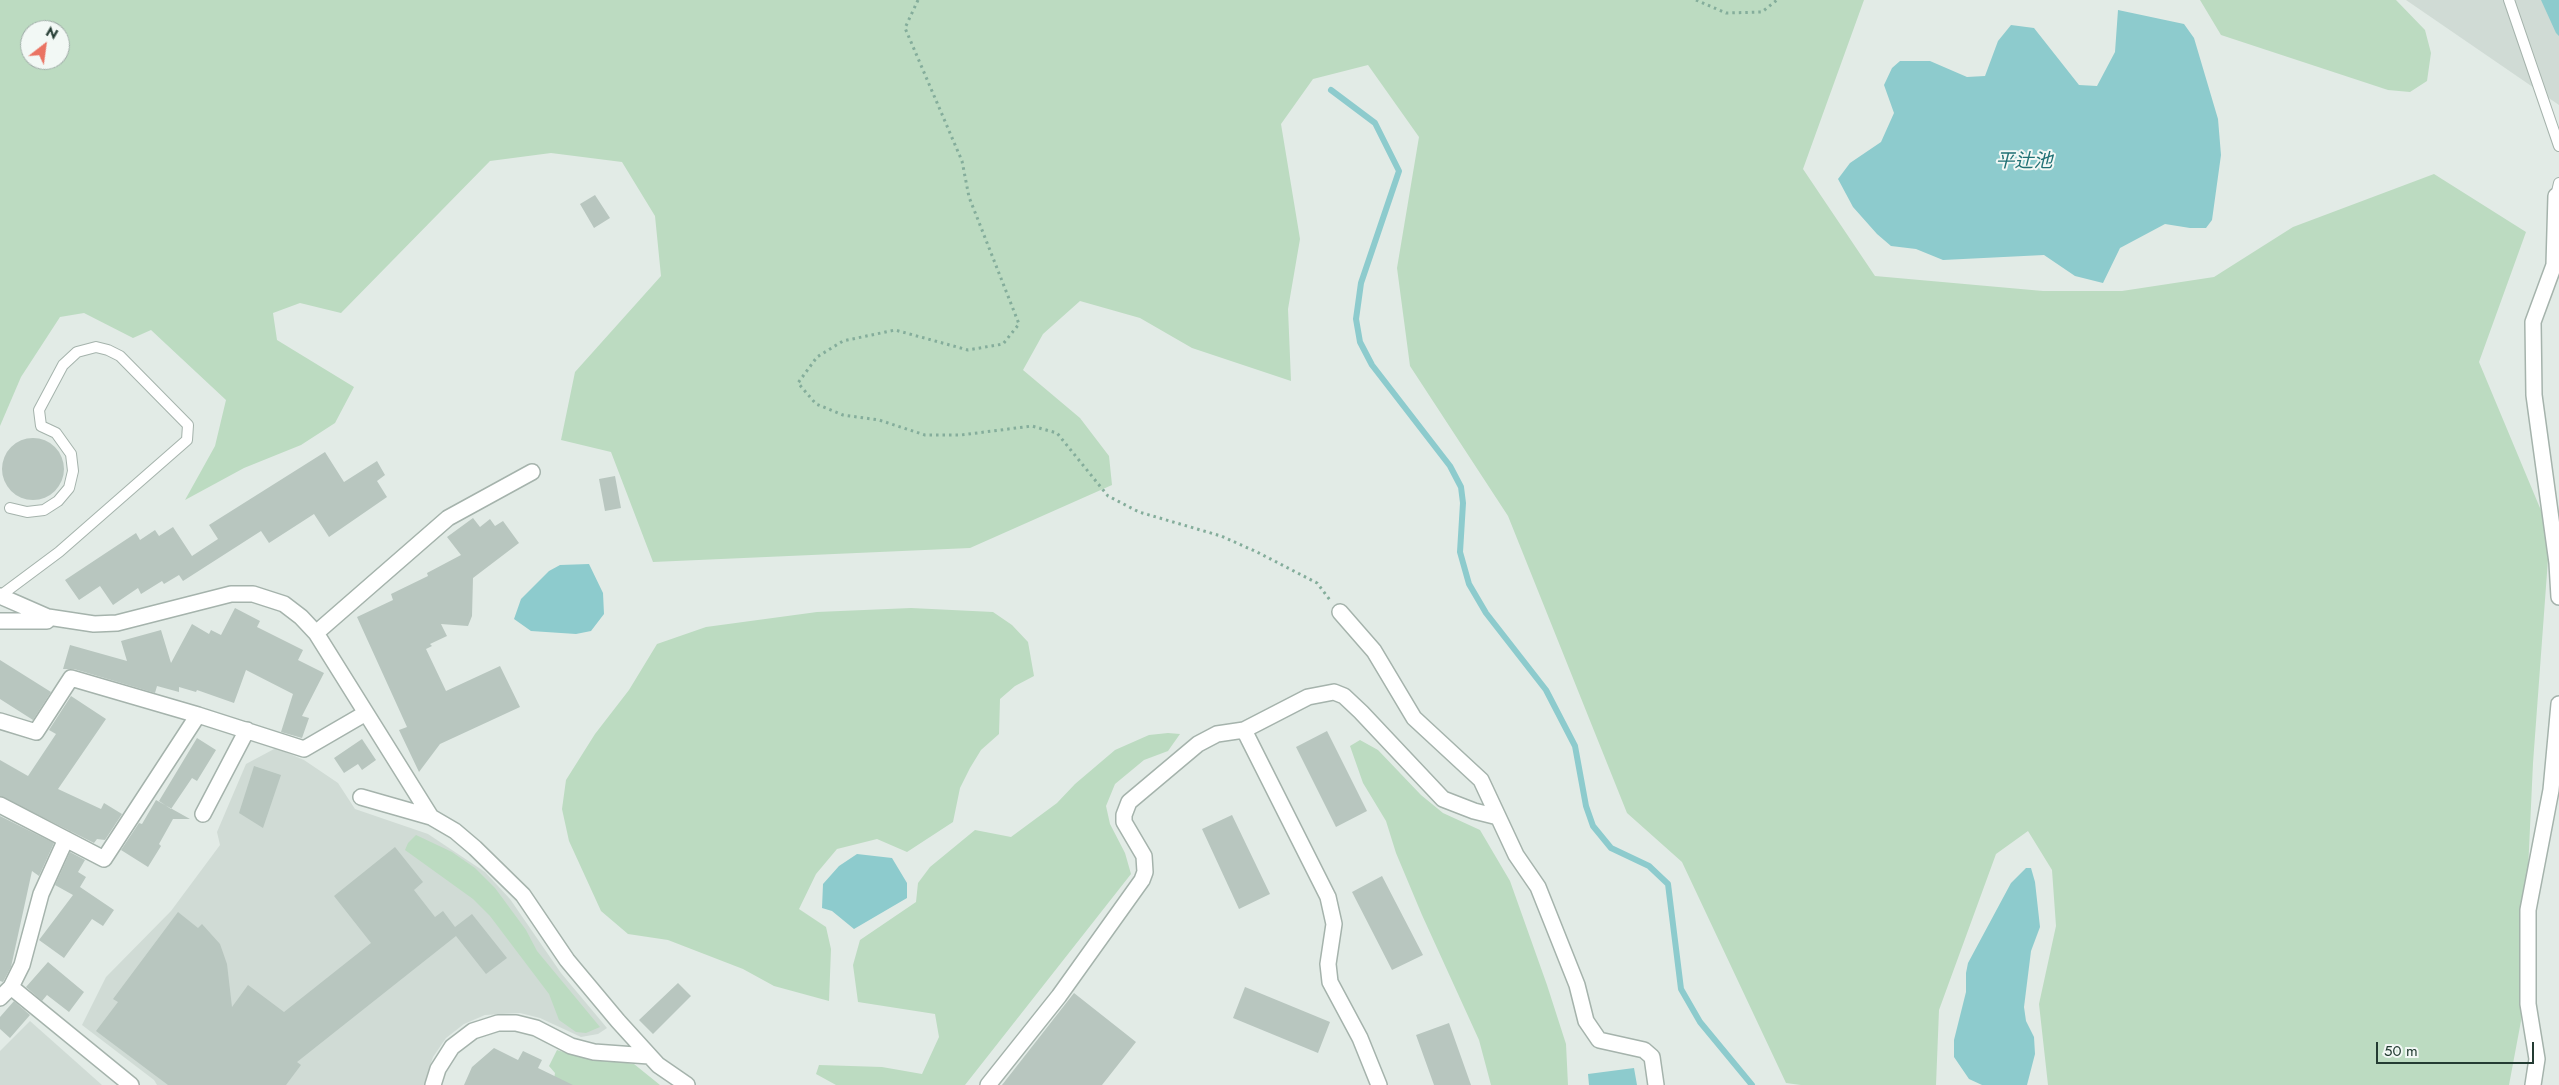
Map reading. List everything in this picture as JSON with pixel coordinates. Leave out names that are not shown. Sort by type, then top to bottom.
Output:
[{"type":"street","points":[[2558,189],[2554,265],[2533,322],[2534,395],[2557,564],[2559,597]]},
{"type":"street","points":[[316,633],[448,518],[532,472]]},
{"type":"street","points":[[0,622],[61,621],[94,624],[117,622],[231,594],[264,596],[284,604],[301,617],[316,633],[431,817]]},
{"type":"street","points":[[0,596],[35,613],[61,621]]},
{"type":"street","points":[[1340,612],[1374,651],[1414,718],[1481,780],[1516,855],[1538,887],[1576,985],[1586,1020],[1599,1040],[1644,1050],[1652,1057],[1656,1085]]},
{"type":"street","points":[[0,722],[36,732],[71,678],[198,715],[304,749],[366,713]]},
{"type":"street","points":[[988,1085],[1086,960],[1142,880],[1145,872],[1144,856],[1124,822],[1124,815],[1129,802],[1198,744],[1217,734],[1244,730],[1308,697],[1334,692],[1344,696],[1361,712],[1443,799],[1474,811],[1498,817]]},
{"type":"street","points":[[2533,1085],[2537,1059],[2528,1004],[2528,910],[2552,790],[2559,704]]},
{"type":"street","points":[[0,805],[104,859],[198,715]]},
{"type":"street","points":[[203,814],[247,730]]},
{"type":"street","points":[[1244,730],[1328,897],[1334,924],[1328,964],[1330,982],[1360,1038],[1379,1085]]},
{"type":"street","points":[[361,797],[431,817],[462,837],[512,883],[578,974],[650,1056],[667,1072],[688,1085]]},
{"type":"street","points":[[0,998],[11,987],[22,964],[41,894],[66,839]]},
{"type":"street","points":[[11,987],[131,1085]]},
{"type":"street","points":[[433,1085],[438,1069],[452,1047],[473,1031],[498,1023],[516,1023],[536,1028],[571,1046],[594,1052],[650,1056]]},
{"type":"lane","points":[[2509,0],[2559,146]]},
{"type":"lane","points":[[0,596],[59,552],[188,440],[188,425],[120,356],[108,350],[96,348],[77,352],[63,365],[39,410],[41,426],[56,433],[71,454],[73,471],[69,488],[58,501],[44,510],[27,512],[10,508]]},
{"type":"path","points":[[918,0],[905,28],[962,161],[969,197],[1019,324],[1003,344],[968,350],[895,330],[843,341],[817,357],[798,383],[816,404],[825,408],[843,415],[879,420],[925,435],[961,435],[1032,426],[1057,433],[1108,496],[1139,512],[1221,536],[1257,552],[1317,583],[1340,612]]},
{"type":"path","points":[[1696,0],[1726,12],[1762,12],[1777,0]]},
{"type":"shaded area","points":[[2406,0],[2559,0],[2559,105]]},
{"type":"shaded area","points":[[276,748],[304,760],[338,783],[355,809],[428,834],[485,872],[510,899],[561,973],[607,1028],[598,1034],[581,1037],[540,1018],[520,1013],[485,1015],[464,1024],[446,1038],[433,1057],[424,1085],[157,1085],[154,1080],[82,1025],[106,977],[171,911],[220,845],[217,832],[246,764]]},
{"type":"shaded area","points":[[30,1021],[102,1085],[0,1085],[0,1051]]},
{"type":"green space","points":[[0,0],[1864,0],[1803,169],[1875,276],[2043,291],[2122,291],[2214,277],[2293,227],[2434,174],[2526,232],[2479,362],[2550,532],[2533,763],[2521,1021],[2509,1085],[2048,1085],[2039,1004],[2056,926],[2052,870],[2028,831],[1996,854],[1939,1010],[1936,1085],[1801,1085],[1786,1083],[1682,862],[1627,813],[1508,516],[1410,366],[1397,268],[1419,137],[1368,65],[1313,79],[1281,124],[1300,239],[1288,309],[1291,381],[1192,348],[1140,318],[1080,301],[1043,334],[1023,370],[1080,418],[1109,456],[1112,485],[970,548],[653,562],[611,452],[561,440],[575,372],[661,276],[655,216],[622,162],[551,153],[490,161],[341,313],[300,303],[273,313],[277,340],[354,387],[335,423],[301,445],[244,468],[185,500],[215,446],[226,400],[151,330],[133,338],[84,313],[60,317],[21,377],[0,426]]},
{"type":"green space","points":[[2200,0],[2396,0],[2425,30],[2431,53],[2427,81],[2410,92],[2388,90],[2221,35]]},
{"type":"green space","points":[[911,608],[993,612],[1012,625],[1028,642],[1034,676],[1015,686],[1000,699],[999,734],[981,750],[970,768],[960,788],[953,822],[907,852],[877,839],[837,849],[816,874],[799,909],[826,927],[831,949],[829,1001],[774,986],[743,969],[668,940],[628,934],[601,911],[569,841],[562,809],[566,780],[595,734],[629,690],[657,644],[706,627],[817,612]]},
{"type":"green space","points":[[1180,734],[1168,751],[1144,760],[1115,784],[1106,806],[1110,824],[1125,853],[1131,874],[965,1085],[836,1085],[816,1074],[819,1065],[882,1067],[922,1074],[939,1037],[935,1014],[858,1002],[853,965],[860,940],[916,902],[918,883],[930,867],[975,830],[1011,837],[1057,803],[1075,784],[1115,750],[1149,735]]},
{"type":"green space","points":[[1360,740],[1378,750],[1421,795],[1443,813],[1480,830],[1510,881],[1547,985],[1566,1044],[1568,1085],[1491,1085],[1479,1040],[1422,915],[1396,853],[1386,821],[1363,783],[1350,746]]},
{"type":"green space","points":[[416,835],[452,852],[475,868],[495,888],[526,930],[537,951],[600,1027],[586,1033],[576,1032],[559,1020],[549,994],[490,916],[473,899],[405,850],[408,843]]},
{"type":"green space","points":[[557,1050],[573,1055],[634,1064],[660,1085],[553,1085],[555,1073],[549,1066]]},
{"type":"water","points":[[2541,0],[2559,0],[2559,36],[2556,33]]},
{"type":"water","name":"平辻池","points":[[2118,10],[2184,24],[2194,38],[2218,119],[2221,155],[2212,220],[2206,228],[2190,228],[2165,224],[2120,248],[2103,283],[2075,276],[2044,255],[1943,260],[1916,249],[1891,246],[1877,234],[1853,207],[1838,179],[1850,163],[1881,142],[1894,113],[1884,85],[1892,68],[1900,61],[1930,61],[1967,77],[1985,76],[1998,41],[2011,25],[2034,28],[2079,85],[2097,86],[2115,52]]},
{"type":"water","points":[[589,564],[603,593],[604,614],[591,631],[576,634],[531,631],[514,619],[521,599],[549,571],[560,565]]},
{"type":"water","points":[[857,854],[892,858],[907,883],[907,898],[854,929],[832,911],[822,908],[823,884],[839,866]]},
{"type":"water","points":[[2026,868],[2031,868],[2035,882],[2040,927],[2031,951],[2024,1007],[2026,1021],[2034,1037],[2035,1054],[2027,1085],[1982,1085],[1969,1079],[1954,1057],[1954,1040],[1966,992],[1968,963],[2011,883]]},
{"type":"water","points":[[1634,1068],[1637,1085],[1589,1085],[1588,1074]]},
{"type":"building","points":[[595,195],[610,218],[594,228],[580,204]]},
{"type":"building","points":[[33,438],[45,441],[55,447],[61,457],[64,469],[61,481],[55,491],[45,497],[33,500],[21,497],[11,491],[5,481],[2,469],[5,457],[11,447],[21,441]]},
{"type":"building","points":[[325,452],[344,482],[377,461],[385,475],[377,481],[387,497],[329,537],[314,514],[269,543],[261,531],[183,581],[179,575],[164,584],[162,581],[141,594],[138,588],[113,605],[100,586],[79,600],[65,580],[136,533],[140,540],[155,530],[159,536],[173,527],[192,556],[218,539],[209,525]]},
{"type":"building","points":[[615,476],[621,508],[605,511],[599,479]]},
{"type":"building","points":[[473,518],[480,527],[490,519],[495,526],[503,521],[519,543],[473,578],[472,616],[468,626],[441,624],[447,636],[430,644],[432,646],[426,649],[446,691],[500,666],[520,707],[440,744],[419,772],[399,730],[407,727],[357,617],[393,600],[391,594],[428,576],[427,573],[461,555],[447,537]]},
{"type":"building","points":[[235,608],[260,621],[257,627],[303,650],[298,660],[324,673],[302,716],[309,718],[302,738],[281,732],[293,694],[246,670],[234,703],[197,690],[196,692],[179,687],[179,692],[157,686],[155,693],[74,669],[63,669],[70,645],[127,661],[121,641],[161,630],[171,663],[192,624],[209,634],[211,630],[221,635]]},
{"type":"building","points":[[0,660],[51,692],[33,720],[0,699]]},
{"type":"building","points":[[71,696],[106,719],[58,789],[101,809],[104,803],[122,814],[105,840],[97,839],[94,843],[0,796],[0,760],[28,776],[56,734],[49,730]]},
{"type":"building","points":[[1327,731],[1367,811],[1336,827],[1296,747]]},
{"type":"building","points":[[197,738],[216,750],[197,781],[192,778],[171,809],[159,801]]},
{"type":"building","points":[[362,739],[376,760],[362,770],[358,764],[344,773],[334,758]]},
{"type":"building","points":[[254,766],[281,775],[263,828],[239,813]]},
{"type":"building","points":[[156,800],[190,819],[173,819],[159,844],[161,846],[148,867],[121,850],[139,823],[142,824]]},
{"type":"building","points":[[1232,815],[1270,894],[1239,909],[1202,829]]},
{"type":"building","points":[[0,816],[54,843],[39,876],[32,871],[11,967],[3,982],[0,981]]},
{"type":"building","points":[[395,847],[423,882],[414,890],[435,917],[443,911],[455,927],[472,914],[507,958],[486,974],[456,936],[297,1062],[301,1065],[286,1085],[168,1085],[96,1031],[118,1002],[113,999],[178,912],[198,928],[202,924],[220,944],[227,964],[232,1007],[248,985],[284,1012],[371,943],[334,896]]},
{"type":"building","points":[[70,852],[85,860],[78,872],[86,877],[80,887],[114,910],[103,926],[92,919],[64,958],[39,940],[73,895],[55,885]]},
{"type":"building","points":[[1382,876],[1423,955],[1392,970],[1352,892]]},
{"type":"building","points":[[48,962],[84,992],[69,1012],[47,995],[42,1001],[26,987]]},
{"type":"building","points":[[678,983],[691,996],[653,1034],[639,1020]]},
{"type":"building","points":[[1245,987],[1330,1022],[1318,1053],[1233,1018]]},
{"type":"building","points":[[1074,993],[1136,1042],[1102,1085],[1002,1085]]},
{"type":"building","points":[[14,1001],[30,1015],[10,1038],[0,1029],[0,1017]]},
{"type":"building","points":[[1449,1023],[1471,1085],[1434,1085],[1416,1035]]},
{"type":"building","points":[[494,1048],[518,1060],[523,1051],[542,1060],[538,1068],[573,1085],[464,1085],[472,1067]]},
{"type":"waterway","points":[[1331,90],[1375,123],[1399,171],[1361,283],[1356,319],[1360,342],[1372,365],[1450,466],[1461,487],[1463,503],[1460,552],[1469,584],[1486,613],[1546,690],[1575,746],[1586,806],[1593,826],[1611,848],[1649,866],[1668,884],[1681,989],[1700,1022],[1752,1085]]}]
